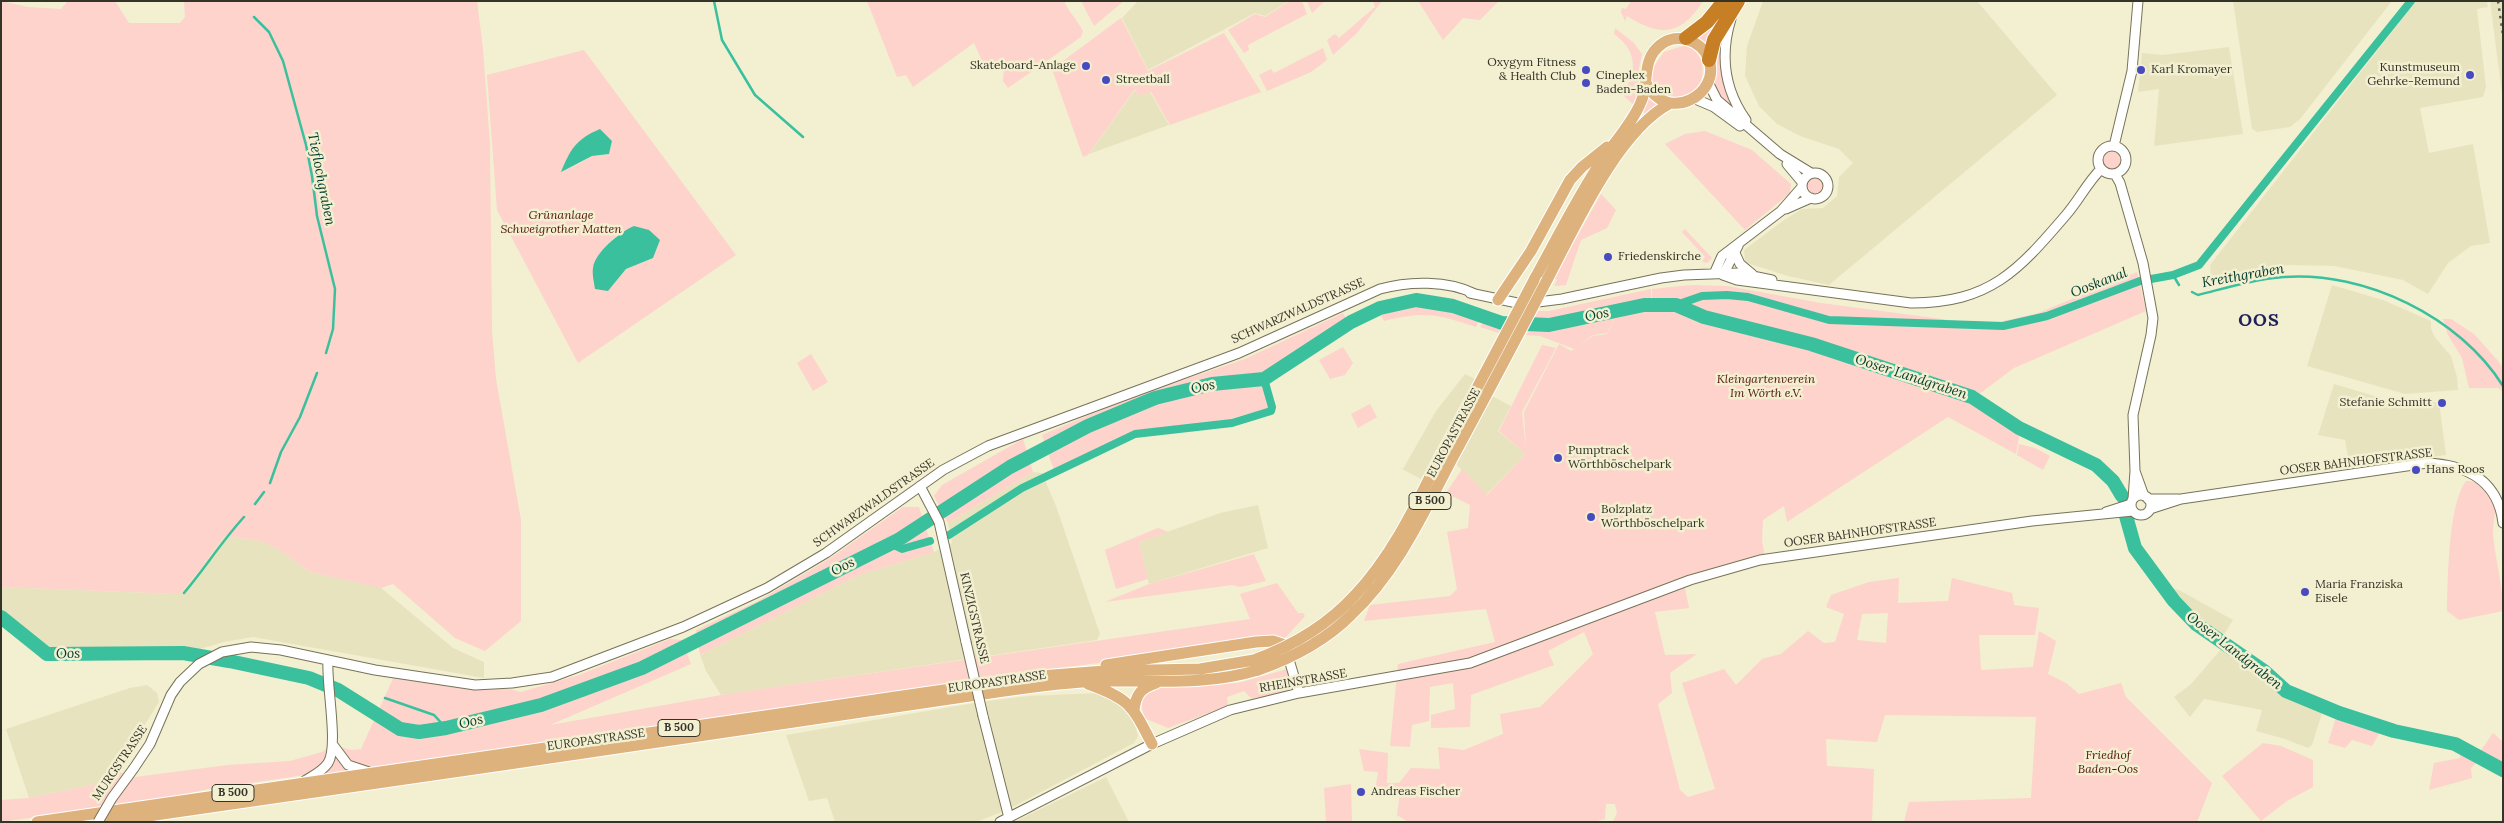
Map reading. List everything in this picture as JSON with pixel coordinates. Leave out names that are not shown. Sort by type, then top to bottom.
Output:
[{"type":"highway","name":"B 500","points":[[1686,38],[1733,2]]},
{"type":"highway","points":[[1709,60],[1714,40],[1733,2]]},
{"type":"main road","points":[[1686,38],[1699,46],[1709,60],[1710,72],[1708,82],[1702,92],[1693,98]]},
{"type":"main road","name":"B 500","points":[[1646,83],[1649,60],[1656,48],[1671,40],[1686,38]]},
{"type":"main road","points":[[1646,83],[1658,99],[1669,104]]},
{"type":"main road","name":"EUROPASTRASSE","points":[[37,822],[1040,676],[1105,671],[1200,669],[1256,665],[1330,619],[1355,595],[1377,568],[1422,492],[1577,201],[1642,101],[1646,83]]},
{"type":"main road","name":"B 500","points":[[1669,104],[1693,98]]},
{"type":"main road","name":"EUROPASTRASSE","points":[[107,822],[608,751],[735,730],[1056,683],[1214,680],[1256,665],[1291,657],[1322,638],[1351,616],[1375,589],[1411,535],[1590,200],[1618,156],[1641,126],[1656,112],[1669,104]]},
{"type":"main road","points":[[1498,300],[1531,251],[1570,180],[1582,167],[1617,140]]},
{"type":"main road","points":[[1040,676],[1256,642],[1273,641],[1285,644]]},
{"type":"main road","points":[[1081,682],[1117,695],[1134,710],[1152,744]]},
{"type":"main road","points":[[1134,710],[1139,692],[1158,682]]},
{"type":"street","points":[[2114,146],[2132,71],[2138,1]]},
{"type":"street","points":[[1733,2],[1724,59],[1726,79],[1732,97],[1753,131]]},
{"type":"street","points":[[1708,82],[1718,100],[1780,154],[1811,173],[1822,175],[1827,185],[1823,195],[1781,211]]},
{"type":"street","points":[[1693,98],[1714,107],[1756,138],[1790,167],[1802,185],[1805,194],[1811,198]]},
{"type":"street","points":[[2114,146],[2122,150],[2126,158],[2123,168],[2115,174],[2108,174],[2101,169],[2098,161],[2099,154],[2104,148],[2114,146]]},
{"type":"street","name":"SCHWARZWALDSTRASSE","points":[[1719,274],[1737,280],[1784,284],[1911,303],[1950,302],[1971,296],[1996,284],[2022,262],[2068,213],[2082,191],[2101,169]]},
{"type":"street","points":[[1719,274],[1722,256],[1781,211],[1811,173]]},
{"type":"street","points":[[2115,174],[2120,183],[2144,268],[2153,318],[2152,335],[2133,415],[2135,471],[2132,505]]},
{"type":"street","points":[[1719,274],[1741,242]]},
{"type":"street","points":[[1734,251],[1740,264],[1753,275]]},
{"type":"street","name":"SCHWARZWALDSTRASSE","points":[[196,666],[222,652],[240,648],[263,647],[475,685],[512,684],[552,677],[677,630],[767,588],[826,552],[955,463],[988,446],[1246,350],[1369,292],[1392,285],[1426,285],[1522,304],[1547,302],[1661,278],[1738,273],[1753,275],[1784,284]]},
{"type":"street","name":"OOSER BAHNHOFSTRASSE","points":[[2132,505],[2143,515],[2150,509],[2181,499],[2427,463],[2440,464],[2476,476],[2490,487],[2500,502],[2503,523]]},
{"type":"street","points":[[2135,471],[2150,509]]},
{"type":"street","name":"KINZIGSTRASSE","points":[[920,486],[939,522],[983,716],[1009,818]]},
{"type":"street","name":"OOSER BAHNHOFSTRASSE","points":[[1626,605],[1690,580],[1760,560],[1950,532],[2103,513],[2132,505],[2146,497],[2181,499]]},
{"type":"street","name":"RHEINSTRASSE","points":[[1000,822],[1152,744],[1230,710],[1299,693],[1470,663],[1626,605]]},
{"type":"street","points":[[1285,644],[1299,693]]},
{"type":"street","points":[[301,783],[326,766],[333,745],[328,660]]},
{"type":"street","name":"MURGSTRASSE","points":[[98,822],[157,732],[175,689],[196,666]]},
{"type":"street","points":[[333,745],[348,765],[371,773]]},
{"type":"shaded area","points":[[1138,1],[1289,1],[1265,16],[1255,13],[1148,70],[1122,18]]},
{"type":"shaded area","points":[[1763,1],[1977,1],[2057,95],[1829,285],[1788,276],[1750,264],[1745,262],[1744,250],[1802,209],[1823,208],[1837,196],[1839,177],[1853,163],[1839,149],[1800,136],[1777,124],[1759,106],[1745,76],[1747,46]]},
{"type":"shaded area","points":[[2233,1],[2392,1],[2300,119],[2290,127],[2257,132],[2252,129]]},
{"type":"shaded area","points":[[2416,1],[2487,1],[2488,7],[2477,9],[2486,87],[2483,97],[2420,108],[2429,153],[2473,144],[2490,243],[2471,246],[2448,263],[2428,294],[2403,280],[2334,266],[2288,265],[2211,276],[2210,265]]},
{"type":"shaded area","points":[[2490,1],[2503,1],[2503,102]]},
{"type":"shaded area","points":[[2229,47],[2243,134],[2154,146],[2159,89],[2138,92],[2142,53],[2162,55]]},
{"type":"shaded area","points":[[1135,90],[1138,96],[1150,92],[1169,125],[1089,154]]},
{"type":"shaded area","points":[[2332,285],[2383,300],[2431,321],[2434,336],[2451,356],[2457,377],[2458,390],[2405,394],[2307,366]]},
{"type":"shaded area","points":[[1465,374],[1475,379],[1421,479],[1398,467],[1403,469],[1436,411]]},
{"type":"shaded area","points":[[2334,384],[2398,403],[2439,402],[2446,455],[2350,468],[2345,440],[2318,435]]},
{"type":"shaded area","points":[[1492,396],[1511,406],[1498,431],[1526,454],[1486,495],[1455,463]]},
{"type":"shaded area","points":[[1033,472],[1042,473],[1056,506],[1100,634],[1097,640],[721,695],[706,671],[700,655],[859,575],[934,552],[952,543],[948,523]]},
{"type":"shaded area","points":[[1258,505],[1268,548],[1149,584],[1139,542],[1220,513]]},
{"type":"shaded area","points":[[224,536],[260,541],[278,549],[310,572],[380,587],[453,648],[484,662],[484,678],[253,637],[224,642],[193,651],[47,651],[1,613],[1,587],[179,594],[201,570]]},
{"type":"shaded area","points":[[2166,589],[2179,590],[2233,620],[2222,638],[2199,624]]},
{"type":"shaded area","points":[[2223,647],[2270,686],[2295,700],[2323,710],[2312,745],[2308,748],[2256,731],[2262,710],[2204,699],[2190,717],[2174,697],[2191,684]]},
{"type":"shaded area","points":[[147,685],[157,693],[159,702],[110,781],[29,798],[6,729],[130,688]]},
{"type":"shaded area","points":[[1100,693],[1117,700],[1133,718],[1138,736],[1134,743],[1007,810],[976,822],[835,822],[827,798],[809,801],[786,735],[980,702],[1028,696]]},
{"type":"shaded area","points":[[1106,777],[1129,822],[1014,822]]},
{"type":"green space","points":[[1,1],[28,7],[61,9],[68,1],[115,1],[129,23],[180,23],[185,17],[184,1],[477,1],[483,49],[490,145],[492,331],[496,379],[521,520],[521,621],[485,651],[455,638],[393,584],[381,588],[310,572],[278,549],[260,541],[224,536],[200,570],[179,594],[1,587]]},
{"type":"green space","points":[[867,1],[1064,1],[1083,31],[1081,37],[1008,88],[1003,81],[1004,68],[982,61],[974,43],[913,87],[906,75],[897,77]]},
{"type":"green space","points":[[1081,1],[1124,1],[1094,26]]},
{"type":"green space","points":[[1290,1],[1302,1],[1307,14],[1248,45],[1249,50],[1244,53],[1228,30],[1255,14],[1265,17]]},
{"type":"green space","points":[[1307,1],[1325,1],[1312,13]]},
{"type":"green space","points":[[1373,1],[1382,1],[1357,33],[1333,55],[1327,40],[1335,34],[1339,38],[1375,7]]},
{"type":"green space","points":[[1418,1],[1499,1],[1480,20],[1463,18],[1443,40]]},
{"type":"green space","points":[[1631,1],[1703,1],[1695,13],[1678,27],[1660,30],[1639,23],[1627,16],[1625,21],[1621,12],[1622,8],[1626,9]]},
{"type":"green space","points":[[1726,8],[1705,48],[1696,40]]},
{"type":"green space","points":[[1121,18],[1148,71],[1224,33],[1261,92],[1170,125],[1151,92],[1138,96],[1135,89],[1088,155],[1083,157],[1052,69]]},
{"type":"green space","points":[[1615,28],[1634,43],[1642,54],[1638,73],[1639,87],[1634,105],[1624,96],[1633,71],[1632,59],[1628,48],[1614,34]]},
{"type":"green space","points":[[1724,36],[1723,75],[1736,112],[1718,97],[1715,91],[1714,66],[1718,48]]},
{"type":"green space","points":[[1686,45],[1701,60],[1702,74],[1700,81],[1697,88],[1691,93],[1665,100],[1651,84],[1651,71],[1664,52]]},
{"type":"green space","points":[[1323,48],[1327,60],[1311,72],[1267,91],[1259,75],[1271,69],[1274,73]]},
{"type":"green space","name":"Grünanlage Schweigrother Matten","points":[[584,50],[736,255],[578,363],[497,210],[487,75]],"holes":[[[612,141],[609,154],[592,156],[570,169]],[[620,232],[653,258],[626,269],[608,291],[593,267],[606,246]]]},
{"type":"green space","points":[[1648,97],[1659,105],[1647,115],[1642,111]]},
{"type":"green space","points":[[1705,131],[1752,150],[1791,184],[1790,193],[1745,230],[1665,144],[1685,134]]},
{"type":"green space","points":[[2112,151],[2118,154],[2121,160],[2118,166],[2112,169],[2106,166],[2103,160],[2106,154]]},
{"type":"green space","points":[[1815,178],[1821,180],[1823,186],[1821,192],[1815,194],[1809,192],[1807,186],[1809,180]]},
{"type":"green space","points":[[1601,194],[1616,210],[1607,228],[1581,240],[1566,285],[1554,286],[1557,280],[1554,278]]},
{"type":"green space","points":[[1685,229],[1712,258],[1707,263],[1702,262],[1705,257],[1682,232]]},
{"type":"green space","points":[[2137,272],[2146,311],[2014,368],[1979,394],[1994,410],[2021,427],[2016,454],[1948,417],[1787,522],[1784,506],[1763,520],[1762,540],[1765,558],[1684,583],[1689,608],[1655,612],[1665,655],[1697,654],[1670,673],[1672,693],[1658,704],[1680,790],[1688,797],[1715,789],[1682,683],[1724,669],[1736,685],[1762,659],[1781,654],[1808,631],[1824,643],[1835,642],[1844,614],[1826,607],[1831,595],[1869,582],[1899,578],[1898,603],[1948,601],[1952,578],[2012,593],[2014,605],[2039,608],[2035,635],[1979,635],[1981,670],[2033,667],[2039,631],[2056,641],[2048,674],[2066,683],[2079,694],[2121,683],[2126,697],[2212,783],[2197,822],[1904,822],[1909,802],[2031,798],[2036,717],[1885,715],[1877,742],[1826,739],[1827,766],[1874,769],[1872,822],[1613,822],[1617,813],[1615,804],[1606,804],[1605,819],[1593,822],[1408,822],[1397,815],[1400,793],[1375,791],[1378,772],[1364,771],[1359,749],[1388,753],[1387,783],[1399,783],[1411,768],[1440,769],[1438,747],[1464,750],[1503,734],[1500,714],[1540,707],[1593,654],[1584,632],[1548,651],[1554,665],[1471,695],[1470,727],[1431,728],[1431,715],[1455,709],[1453,683],[1430,687],[1429,721],[1412,725],[1410,747],[1390,746],[1398,664],[1495,642],[1486,609],[1364,621],[1370,605],[1450,596],[1457,589],[1447,532],[1468,528],[1470,505],[1446,493],[1462,469],[1487,495],[1526,454],[1499,431],[1542,345],[1556,348],[1522,412],[1526,448],[1524,412],[1559,344],[1571,351],[1574,349],[1540,336],[1526,335],[1530,328],[1585,325],[1616,316],[1607,333],[1593,335],[1577,347],[1593,336],[1607,334],[1617,315],[1638,310],[1669,309],[1699,315],[1701,310],[1678,301],[1652,300],[1652,289],[1691,285],[1727,286],[1821,303],[1957,321],[1995,323],[2038,313]],"holes":[[[1888,613],[1886,643],[1857,640],[1862,614]]]},
{"type":"green space","points":[[1651,289],[1651,300],[1550,323],[1532,322],[1538,311],[1549,311]]},
{"type":"green space","points":[[1420,305],[1435,306],[1479,321],[1476,327],[1450,319],[1421,315],[1384,321],[1380,314]]},
{"type":"green space","points":[[1343,313],[1347,320],[1260,377],[1269,408],[1223,421],[1134,432],[1054,471],[1042,435],[1127,399],[1245,359]]},
{"type":"green space","points":[[2443,319],[2451,319],[2474,334],[2499,362],[2503,368],[2503,392],[2498,388],[2469,388],[2462,358],[2448,335]]},
{"type":"green space","points":[[1484,321],[1502,327],[1499,333],[1480,327]]},
{"type":"green space","points":[[1343,347],[1353,363],[1345,375],[1330,379],[1319,360]]},
{"type":"green space","points":[[811,354],[828,382],[813,391],[797,363]]},
{"type":"green space","points":[[1370,404],[1377,417],[1358,428],[1351,414]]},
{"type":"green space","points":[[1023,439],[1033,472],[948,523],[934,496],[942,485]]},
{"type":"green space","points":[[2019,444],[2035,448],[2050,456],[2043,470],[2017,455]]},
{"type":"green space","points":[[2466,481],[2475,482],[2485,487],[2494,498],[2493,533],[2502,591],[2503,611],[2459,620],[2447,611],[2450,543],[2456,507],[2460,492]]},
{"type":"green space","points":[[903,507],[919,507],[934,552],[859,575],[700,655],[696,630],[758,601],[829,559]]},
{"type":"green space","points":[[1158,528],[1168,532],[1139,542],[1148,579],[1116,589],[1105,550]]},
{"type":"green space","points":[[1254,554],[1266,581],[1240,587],[1232,585],[1105,602],[1149,584]]},
{"type":"green space","points":[[1277,583],[1298,613],[1303,613],[1305,616],[1280,641],[1041,670],[318,777],[305,775],[209,789],[161,799],[1,822],[1,800],[29,798],[110,781],[117,771],[135,777],[228,765],[290,761],[322,752],[333,745],[351,750],[361,749],[396,672],[492,685],[521,692],[579,675],[670,639],[682,640],[691,664],[550,725],[733,693],[1250,619],[1240,594]]},
{"type":"green space","points":[[1291,668],[1299,693],[1251,698],[1244,691],[1227,697],[1228,706],[1168,728],[1144,718],[1140,695],[1156,685],[1238,683]]},
{"type":"green space","points":[[2337,714],[2382,729],[2372,746],[2352,740],[2345,748],[2328,743]]},
{"type":"green space","points":[[2493,733],[2503,742],[2503,767],[2479,753]]},
{"type":"green space","points":[[2263,743],[2281,746],[2313,760],[2313,787],[2287,801],[2261,821],[2222,776]]},
{"type":"green space","points":[[2460,750],[2479,760],[2471,768],[2472,778],[2429,790],[2434,763],[2460,758]]},
{"type":"green space","points":[[1351,784],[1352,822],[1326,822],[1324,788]]},
{"type":"water","points":[[600,129],[612,141],[609,154],[592,156],[561,172],[571,151],[579,141]]},
{"type":"water","points":[[634,226],[649,230],[660,240],[653,258],[626,269],[608,291],[595,289],[593,270],[598,256],[615,238]]},
{"type":"waterway","points":[[714,1],[722,40],[755,95],[803,137]]},
{"type":"waterway","name":"Ooskanal","points":[[1676,305],[1702,296],[1727,295],[1748,297],[1829,320],[2003,326],[2047,316],[2140,281],[2173,275],[2199,265],[2411,1]]},
{"type":"waterway","name":"Tieflochgraben","points":[[254,17],[269,32],[283,61],[306,145],[317,216],[335,289],[333,329],[326,353]]},
{"type":"waterway","name":"Kreithgraben","points":[[2173,275],[2179,285]]},
{"type":"waterway","name":"Kreithgraben","points":[[2192,292],[2198,295],[2251,282],[2284,277],[2315,277],[2346,282],[2378,291],[2408,303],[2462,339],[2485,361],[2503,386]]},
{"type":"waterway","name":"Oos","points":[[1,617],[47,654],[183,653],[229,661],[309,678],[338,690],[400,729],[419,732],[446,728],[541,705],[642,668],[898,540],[1010,467],[1088,426],[1155,398],[1212,384],[1264,379],[1351,322],[1380,308],[1416,300],[1453,306],[1502,323],[1549,325],[1644,305],[1676,305],[1704,317],[1811,344],[1972,397],[2019,428],[2096,465],[2113,481],[2122,496]]},
{"type":"waterway","name":"Tieflochgraben","points":[[270,483],[281,452],[300,417],[317,373]]},
{"type":"waterway","points":[[949,535],[1022,488],[1135,434],[1232,423],[1271,411],[1272,407],[1264,379]]},
{"type":"waterway","name":"Tieflochgraben","points":[[255,504],[264,492]]},
{"type":"waterway","name":"Ooser Landgraben","points":[[2126,516],[2135,548],[2174,601],[2196,624],[2264,671],[2286,691],[2339,713],[2394,731],[2455,744],[2503,770]]},
{"type":"waterway","name":"Tieflochgraben","points":[[184,593],[244,517]]},
{"type":"waterway","points":[[890,543],[902,549],[930,541]]},
{"type":"waterway","name":"Tieflochgraben","points":[[385,698],[434,715],[446,728]]},
{"type":"railway","points":[[2498,1],[2503,35]]},
{"type":"place","name":"Skateboard-Anlage","points":[[1086,66]]},
{"type":"place","name":"Oxygym Fitness & Health Club","points":[[1586,70]]},
{"type":"place","name":"Karl Kromayer","points":[[2141,70]]},
{"type":"place","name":"Kunstmuseum Gehrke-Remund","points":[[2470,75]]},
{"type":"place","name":"Streetball","points":[[1106,80]]},
{"type":"place","name":"Cineplex Baden-Baden","points":[[1586,83]]},
{"type":"place","name":"Friedenskirche","points":[[1608,257]]},
{"type":"place","name":"Stefanie Schmitt","points":[[2442,403]]},
{"type":"place","name":"Pumptrack Wörthböschelpark","points":[[1558,458]]},
{"type":"place","name":"Hans Roos","points":[[2416,470]]},
{"type":"place","name":"Bolzplatz Wörthböschelpark","points":[[1591,517]]},
{"type":"place","name":"Maria Franziska Eisele","points":[[2305,592]]},
{"type":"place","name":"Andreas Fischer","points":[[1361,792]]},
{"type":"district","name":"OOS","points":[[2259,321]]},
{"type":"park label","name":"Kleingartenverein Im Wörth e.V.","points":[[1766,387]]},
{"type":"park label","name":"Friedhof Baden-Oos","points":[[2108,763]]}]
